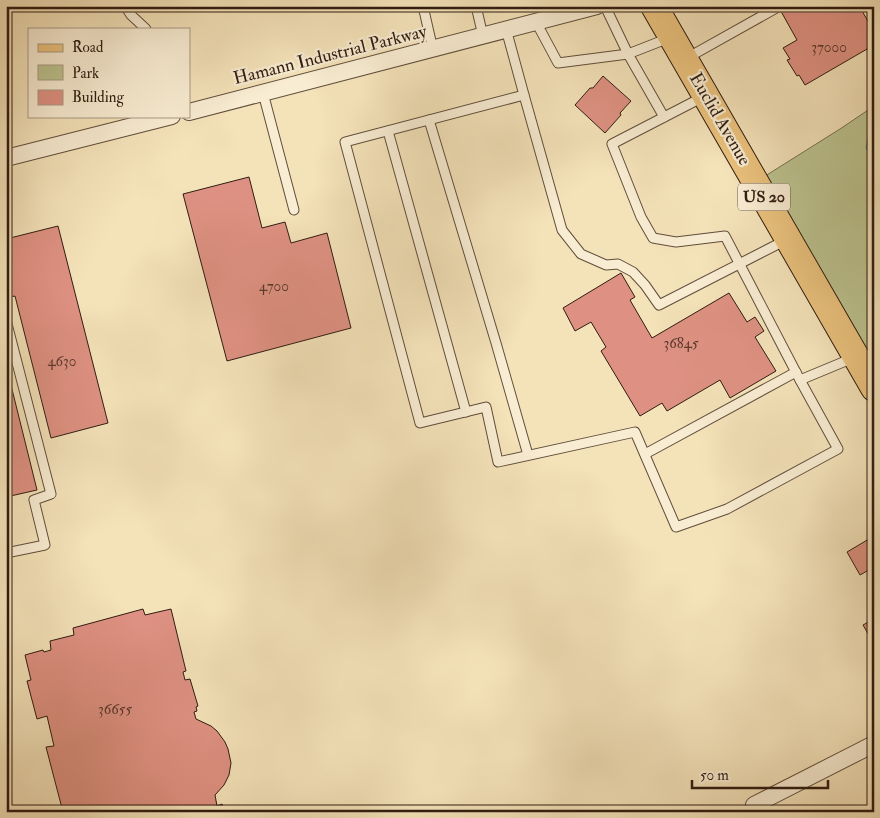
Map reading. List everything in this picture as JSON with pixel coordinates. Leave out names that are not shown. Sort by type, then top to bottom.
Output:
[{"type":"main road","name":"Euclid Avenue","points":[[654,6],[874,388]]},
{"type":"street","name":"Hamann Industrial Parkway","points":[[190,112],[597,6]]},
{"type":"street","points":[[6,158],[164,118]]},
{"type":"street","points":[[754,805],[874,744]]},
{"type":"lane","points":[[125,6],[131,15],[145,28]]},
{"type":"lane","points":[[423,6],[433,50]]},
{"type":"lane","points":[[476,6],[482,36]]},
{"type":"lane","points":[[605,6],[628,54],[664,117]]},
{"type":"lane","points":[[685,59],[778,8]]},
{"type":"lane","points":[[536,22],[558,63],[628,54],[672,37]]},
{"type":"lane","points":[[506,30],[562,230],[581,254],[606,265],[618,264],[633,272],[659,305],[788,239]]},
{"type":"lane","points":[[263,93],[294,210]]},
{"type":"lane","points":[[524,95],[344,142],[420,423],[486,407],[498,462],[635,432],[676,526],[727,509],[838,449],[725,236],[676,242],[653,238],[641,217],[612,144],[706,96]]},
{"type":"lane","points":[[429,120],[494,334],[528,455]]},
{"type":"lane","points":[[388,131],[466,412]]},
{"type":"lane","points":[[6,320],[50,494],[34,500],[45,545],[6,553]]},
{"type":"lane","points":[[645,454],[798,376],[856,357]]},
{"type":"green space","points":[[874,106],[874,366],[762,178]]},
{"type":"water","points":[[874,130],[874,159],[866,148],[869,134]]},
{"type":"building","points":[[778,6],[859,6],[871,26],[868,29],[874,45],[805,85],[787,60],[790,59],[783,48],[797,40]]},
{"type":"building","points":[[603,76],[631,101],[605,133],[575,105]]},
{"type":"building","points":[[249,177],[262,228],[285,222],[291,243],[327,233],[351,328],[227,361],[183,194]]},
{"type":"building","points":[[58,226],[108,423],[51,438],[15,296],[6,298],[6,239]]},
{"type":"building","points":[[621,273],[635,297],[630,300],[652,338],[729,293],[747,322],[755,317],[764,331],[755,337],[776,371],[730,398],[720,380],[667,411],[662,403],[640,416],[601,351],[606,347],[591,322],[575,331],[563,308]]},
{"type":"building","points":[[6,365],[37,490],[6,497]]},
{"type":"building","points":[[874,536],[874,567],[860,575],[847,552]]},
{"type":"building","points":[[143,609],[145,615],[171,609],[186,671],[183,672],[185,680],[190,679],[198,706],[196,707],[197,711],[194,712],[196,719],[217,731],[228,749],[231,763],[229,775],[224,785],[215,795],[217,806],[222,804],[224,812],[63,812],[46,747],[54,746],[47,716],[37,719],[27,681],[31,680],[25,655],[43,650],[44,652],[51,650],[50,641],[74,635],[73,628]]},
{"type":"building","points":[[874,619],[874,644],[863,625]]}]
